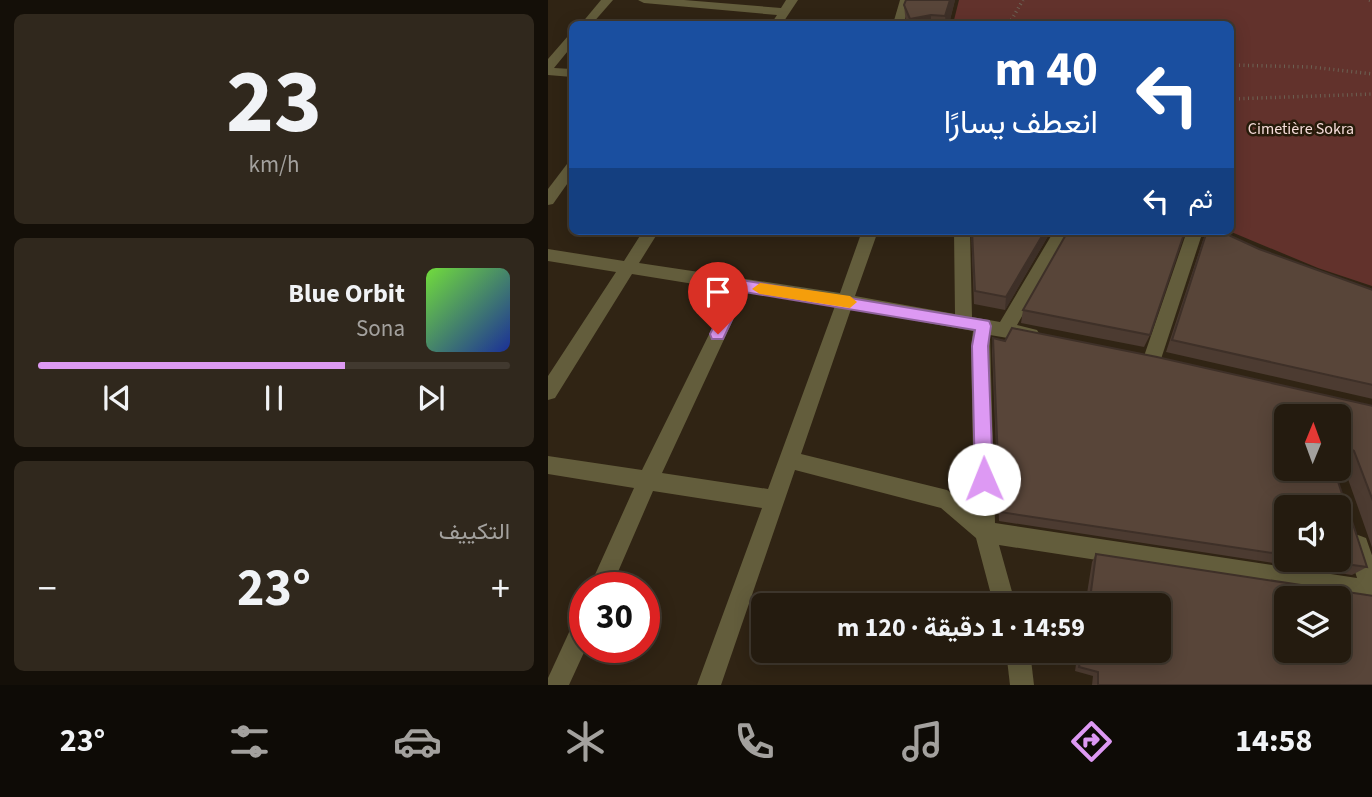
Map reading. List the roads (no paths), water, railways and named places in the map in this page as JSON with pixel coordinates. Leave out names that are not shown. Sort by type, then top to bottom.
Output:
[{"type":"street","points":[[588,21],[607,0]]},
{"type":"street","points":[[644,0],[785,12]]},
{"type":"street","points":[[779,21],[792,0]]},
{"type":"street","points":[[899,21],[906,0]]},
{"type":"street","points":[[569,43],[548,69],[569,72]]},
{"type":"street","points":[[551,196],[569,171]]},
{"type":"street","points":[[551,196],[569,195]]},
{"type":"street","points":[[548,392],[648,235]]},
{"type":"street","points":[[709,685],[868,235]]},
{"type":"street","points":[[963,235],[974,323],[980,346],[985,532],[1001,593]]},
{"type":"street","points":[[1005,330],[1060,235]]},
{"type":"street","points":[[1152,359],[1203,235]]},
{"type":"street","points":[[548,255],[846,301],[1045,338]]},
{"type":"street","points":[[607,572],[741,286]]},
{"type":"street","points":[[790,460],[947,500],[985,532],[1372,593],[1351,528]]},
{"type":"street","points":[[548,465],[775,500]]},
{"type":"street","points":[[557,685],[569,658]]},
{"type":"street","points":[[1019,663],[1022,685]]},
{"type":"park label","name":"Cimetière Sokra","points":[[1301,128]]}]
